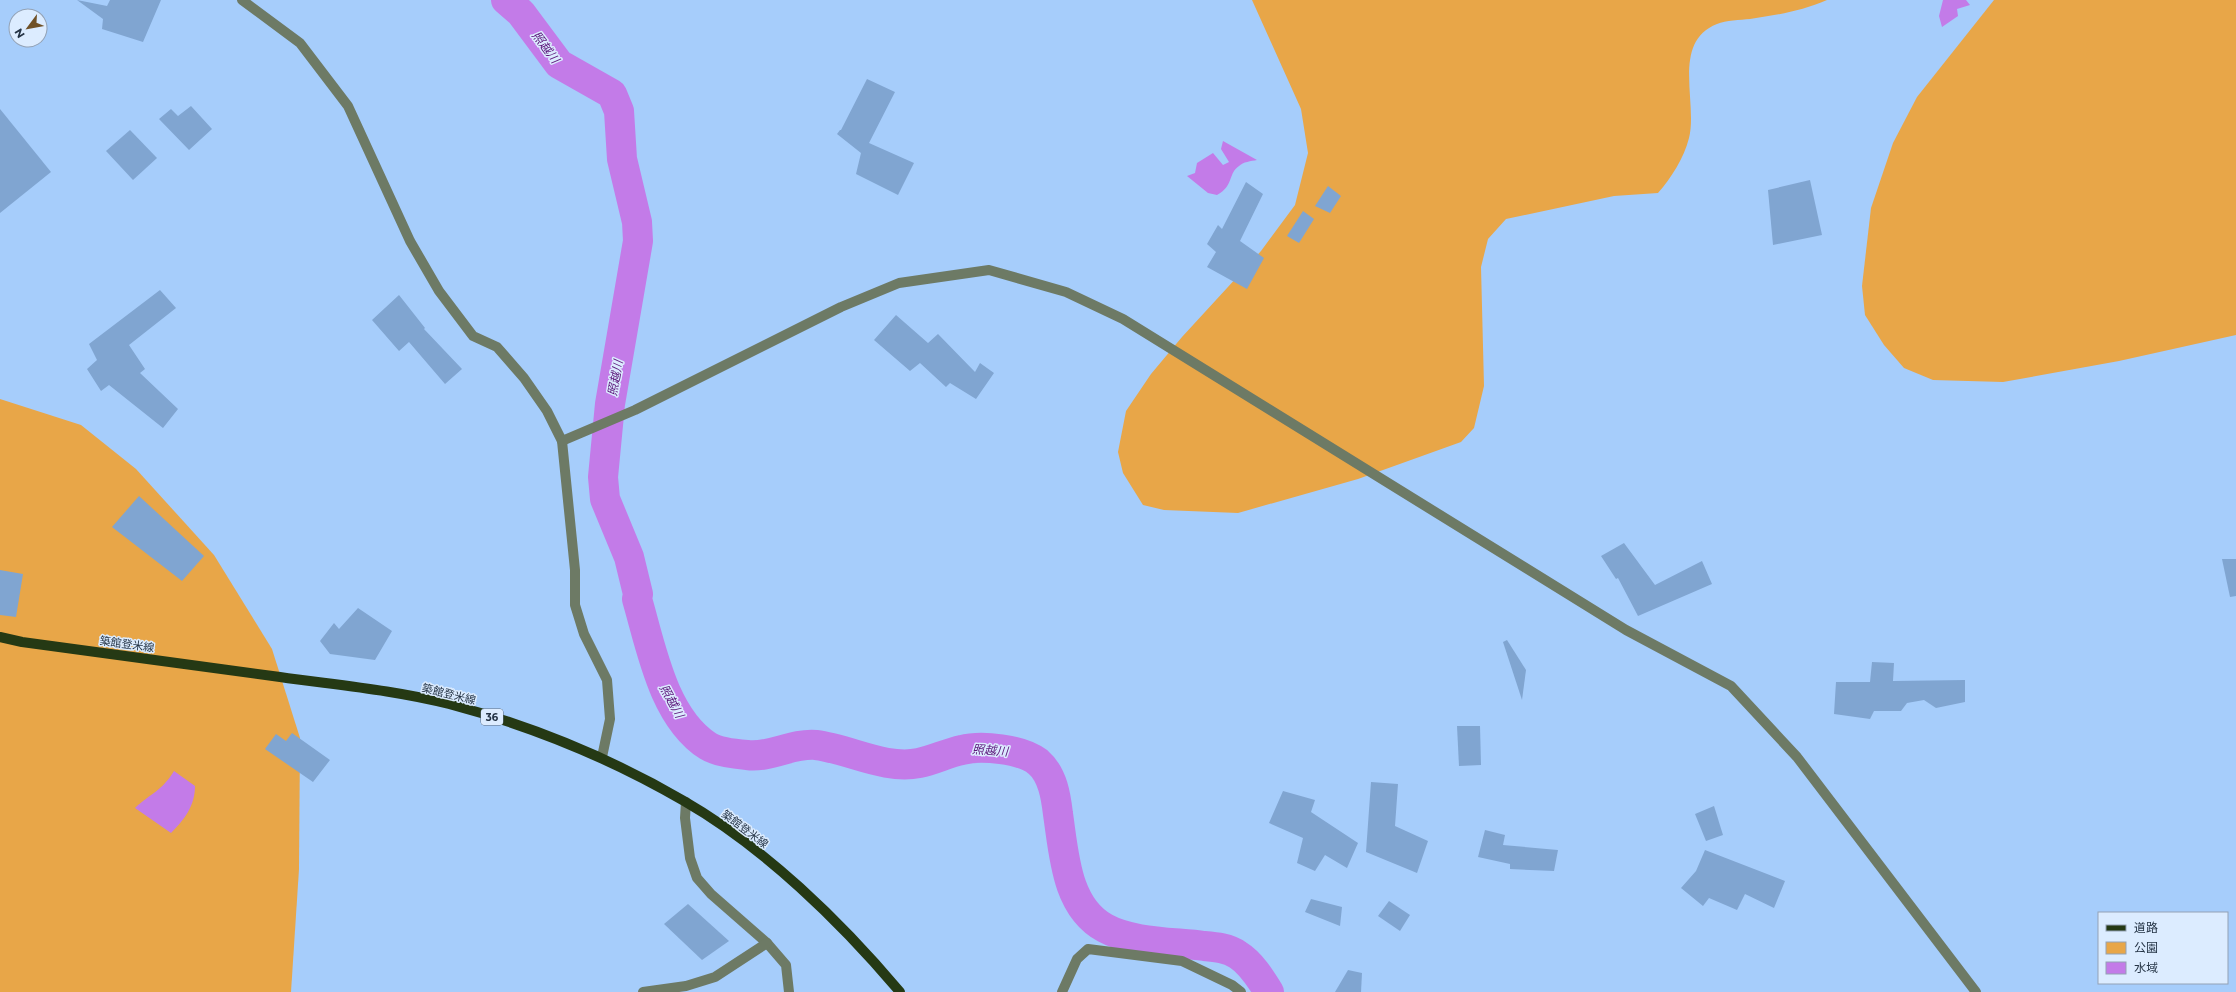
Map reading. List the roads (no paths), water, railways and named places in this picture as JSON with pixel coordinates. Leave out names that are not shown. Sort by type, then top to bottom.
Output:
[{"type":"main road","name":"築館登米線","points":[[0,637],[22,642],[369,689],[447,704],[528,728],[602,757],[686,802],[728,830],[782,873],[829,915],[900,992]]},
{"type":"street","points":[[242,0],[300,43],[348,106],[410,241],[439,291],[473,336],[497,347],[524,378],[547,411],[562,441],[575,570],[575,605],[584,634],[607,680],[610,719],[602,757]]},
{"type":"street","points":[[562,441],[635,410],[842,307],[899,283],[989,270],[1066,292],[1123,319],[1626,630],[1731,686],[1797,757],[1976,992]]},
{"type":"street","points":[[686,802],[685,818],[690,858],[697,878],[711,894],[767,943],[786,965],[789,992]]},
{"type":"street","points":[[643,992],[686,986],[715,977],[767,943]]},
{"type":"street","points":[[1062,992],[1078,959],[1088,949],[1182,961],[1232,985],[1241,992]]},
{"type":"water","points":[[1943,0],[1966,0],[1970,5],[1957,9],[1958,16],[1942,27],[1939,16]]},
{"type":"water","points":[[1223,141],[1257,160],[1247,162],[1236,169],[1233,172],[1229,184],[1217,195],[1208,193],[1187,176],[1195,173],[1197,163],[1213,153],[1223,165],[1229,162],[1221,149]]},
{"type":"water","points":[[174,771],[195,786],[195,793],[188,812],[171,833],[135,808],[161,788]]},
{"type":"waterway","name":"照越川","points":[[506,0],[521,13],[559,64],[612,94],[619,111],[622,159],[637,222],[638,241],[610,404],[603,477],[605,499],[629,557],[638,594],[637,599],[661,680],[669,699],[680,718],[693,733],[708,746],[721,751],[738,754],[756,755],[798,746],[816,745],[893,764],[919,763],[956,751],[980,748],[1012,751],[1031,758],[1043,767],[1053,786],[1062,846],[1069,878],[1082,907],[1092,919],[1105,928],[1128,937],[1226,949],[1243,958],[1269,992]]}]
